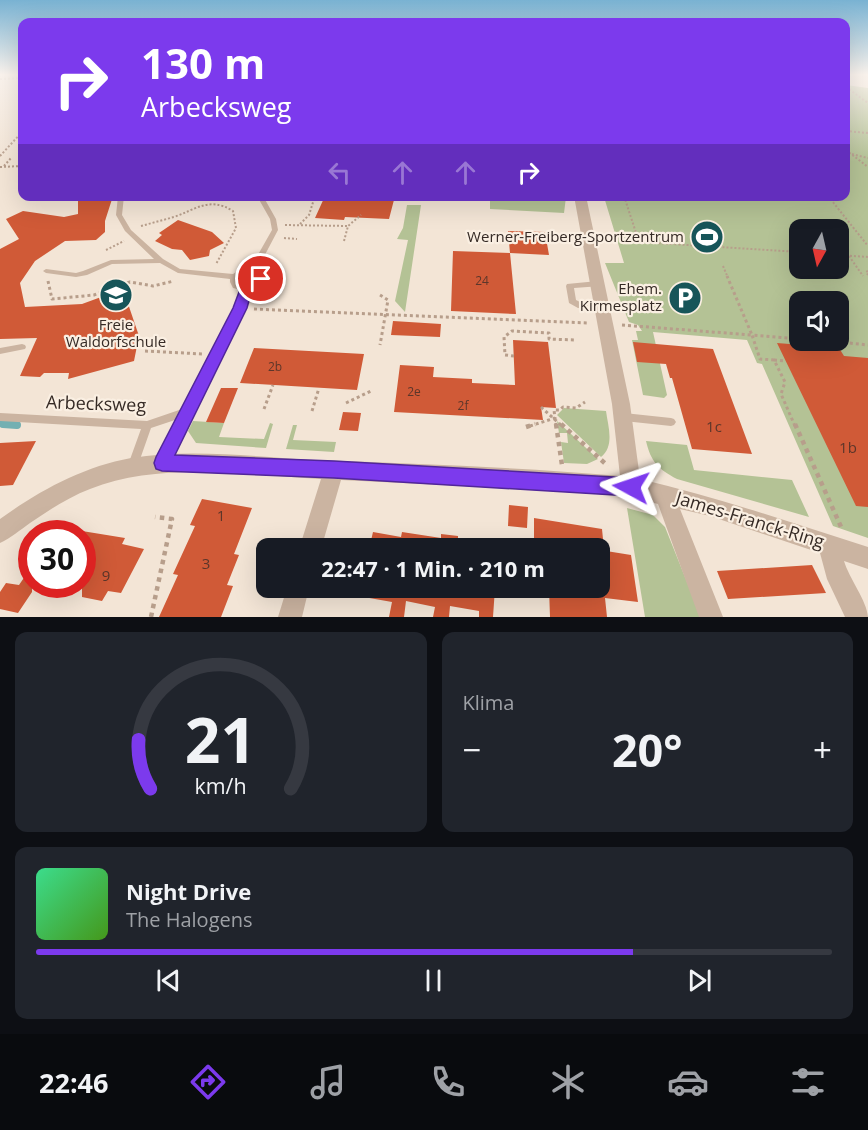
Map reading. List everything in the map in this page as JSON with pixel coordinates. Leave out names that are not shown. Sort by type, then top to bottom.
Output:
[{"type":"street","points":[[581,201],[598,284],[608,318],[631,487]]},
{"type":"street","name":"James-Franck-Ring","points":[[0,532],[21,516],[89,478],[133,465],[162,463],[334,469],[565,481],[631,487],[664,493],[860,555]]},
{"type":"street","points":[[313,538],[334,469]]},
{"type":"street","points":[[664,493],[711,617]]},
{"type":"street","points":[[828,544],[838,579],[858,617]]},
{"type":"street","points":[[290,617],[295,598]]},
{"type":"lane","points":[[120,201],[119,216],[128,231],[162,261],[178,271],[234,277],[246,269],[254,269],[261,274],[258,283],[246,288],[236,286],[234,277]]},
{"type":"lane","points":[[254,269],[270,242],[274,226],[273,219],[263,201]]},
{"type":"lane","points":[[46,271],[76,274],[86,273],[111,262],[162,261]]},
{"type":"lane","points":[[598,284],[570,286],[572,301],[608,318]]},
{"type":"lane","points":[[162,463],[240,308],[246,288]]},
{"type":"lane","points":[[0,351],[22,347]]},
{"type":"lane","points":[[621,410],[671,422]]},
{"type":"lane","name":"Arbecksweg","points":[[0,417],[147,425],[188,411]]},
{"type":"lane","points":[[133,465],[147,425]]},
{"type":"path","points":[[850,131],[868,133]]},
{"type":"path","points":[[0,156],[18,136]]},
{"type":"path","points":[[852,154],[868,158]]},
{"type":"path","points":[[852,154],[868,166]]},
{"type":"path","points":[[2,166],[11,158]]},
{"type":"path","points":[[2,166],[18,166]]},
{"type":"path","points":[[300,224],[309,214],[313,201]]},
{"type":"path","points":[[626,201],[639,242],[789,251]]},
{"type":"path","points":[[832,201],[868,246]]},
{"type":"path","points":[[128,231],[177,216],[188,209],[225,206],[233,211],[236,228],[224,252],[208,275]]},
{"type":"path","points":[[344,240],[348,226],[361,215]]},
{"type":"path","points":[[274,226],[300,224],[348,226]]},
{"type":"path","points":[[849,256],[868,257]]},
{"type":"path","points":[[849,256],[863,276]]},
{"type":"path","points":[[723,266],[760,359],[786,361]]},
{"type":"path","points":[[46,271],[52,298],[94,295],[130,282],[153,286],[197,274]]},
{"type":"path","points":[[380,295],[388,300],[380,345]]},
{"type":"path","points":[[240,308],[386,314],[608,318],[789,338]]},
{"type":"path","points":[[514,356],[505,356],[504,337],[512,331],[549,333],[549,339],[575,340]]},
{"type":"path","points":[[849,343],[868,345]]},
{"type":"path","points":[[144,351],[217,354]]},
{"type":"path","points":[[774,360],[785,382],[782,394],[860,555]]},
{"type":"path","points":[[264,409],[273,385]]},
{"type":"path","points":[[312,411],[319,388]]},
{"type":"path","points":[[346,403],[371,391]]},
{"type":"path","points":[[547,410],[560,410],[563,407],[576,408],[585,402]]},
{"type":"path","points":[[542,407],[631,487]]},
{"type":"path","points":[[554,410],[565,481]]},
{"type":"path","points":[[526,427],[555,418]]},
{"type":"path","points":[[152,617],[172,519],[155,517]]},
{"type":"green space","points":[[850,104],[868,104],[868,538],[833,526],[762,364],[757,363],[747,340],[653,332],[667,395],[664,398],[643,395],[632,340],[638,340],[636,331],[642,331],[638,325],[629,322],[605,263],[624,263],[605,201],[850,201]]},
{"type":"green space","points":[[490,201],[566,201],[564,213],[490,209]]},
{"type":"green space","points":[[407,205],[421,205],[405,312],[395,301],[408,240],[397,239],[403,228]]},
{"type":"green space","points":[[564,408],[606,411],[609,442],[601,457],[557,415]]},
{"type":"green space","points":[[193,421],[224,423],[219,437],[264,439],[270,423],[273,424],[266,448],[196,443],[188,431]]},
{"type":"green space","points":[[557,421],[598,459],[587,464],[564,463],[561,442],[568,443],[567,433],[559,433]]},
{"type":"green space","points":[[293,425],[297,425],[293,440],[336,442],[334,452],[286,449]]},
{"type":"green space","points":[[646,441],[687,445],[694,470],[792,480],[809,517],[677,479],[656,464]]},
{"type":"green space","points":[[627,508],[653,515],[665,527],[701,617],[645,617]]},
{"type":"building","points":[[78,201],[111,201],[105,221],[105,232],[96,240],[65,241],[35,261],[20,283],[25,307],[82,304],[123,289],[139,336],[134,361],[68,379],[69,373],[44,373],[40,377],[20,376],[37,338],[0,339],[0,249],[19,239],[6,219],[23,211],[64,217],[78,214]]},
{"type":"building","points":[[323,201],[394,201],[389,219],[315,218]]},
{"type":"building","points":[[178,220],[212,232],[224,243],[210,250],[209,256],[190,260],[182,250],[172,249],[155,241],[162,235],[159,233]]},
{"type":"building","points":[[508,231],[545,232],[549,255],[510,253]]},
{"type":"building","points":[[453,251],[510,253],[516,314],[451,311]]},
{"type":"building","points":[[393,321],[441,324],[440,337],[391,335]]},
{"type":"building","points":[[513,340],[548,342],[556,408],[541,407],[543,420],[394,412],[400,365],[434,367],[433,377],[472,379],[472,383],[515,385]]},
{"type":"building","points":[[633,342],[713,349],[752,454],[692,449],[666,364],[637,362]]},
{"type":"building","points":[[777,343],[789,344],[789,351],[841,351],[844,356],[868,358],[868,507],[856,506]]},
{"type":"building","points":[[254,348],[364,354],[357,390],[240,383]]},
{"type":"building","points":[[221,388],[238,388],[224,423],[206,422]]},
{"type":"building","points":[[343,412],[361,413],[358,431],[339,430]]},
{"type":"building","points":[[36,441],[13,485],[0,486],[0,443]]},
{"type":"building","points":[[202,499],[252,508],[234,554],[239,555],[227,585],[233,586],[221,617],[159,617],[178,575],[173,574],[195,526],[190,525]]},
{"type":"building","points":[[509,505],[528,507],[527,528],[508,526]]},
{"type":"building","points":[[534,518],[602,529],[603,538],[534,538]]},
{"type":"building","points":[[373,532],[401,537],[402,532],[441,538],[372,538]]},
{"type":"building","points":[[96,533],[125,538],[122,544],[144,549],[121,593],[108,591],[102,601],[87,598],[96,598]]},
{"type":"building","points":[[441,534],[458,536],[458,538],[441,538]]},
{"type":"building","points":[[610,552],[631,555],[638,602],[605,598],[610,598]]},
{"type":"building","points":[[812,565],[826,593],[728,599],[717,571]]},
{"type":"building","points":[[6,583],[18,585],[18,598],[28,598],[18,613],[0,609],[0,592]]},
{"type":"building","points":[[369,598],[494,598],[493,617],[479,617],[479,611],[450,606],[449,617],[433,617],[435,607],[406,601],[404,617],[389,617],[392,602]]},
{"type":"building","points":[[549,598],[605,598],[607,617],[550,617]]},
{"type":"waterway","points":[[0,424],[17,425],[3,424]]},
{"type":"place","name":"Werner-Freiberg-Sportzentrum","points":[[707,237]]},
{"type":"place","name":"Freie Waldorfschule","points":[[116,295]]},
{"type":"place","name":"Ehem. Kirmesplatz","points":[[685,298]]},
{"type":"route","points":[[261,279],[253,286],[246,288],[240,308],[162,463],[334,469],[565,481],[631,487]]}]
